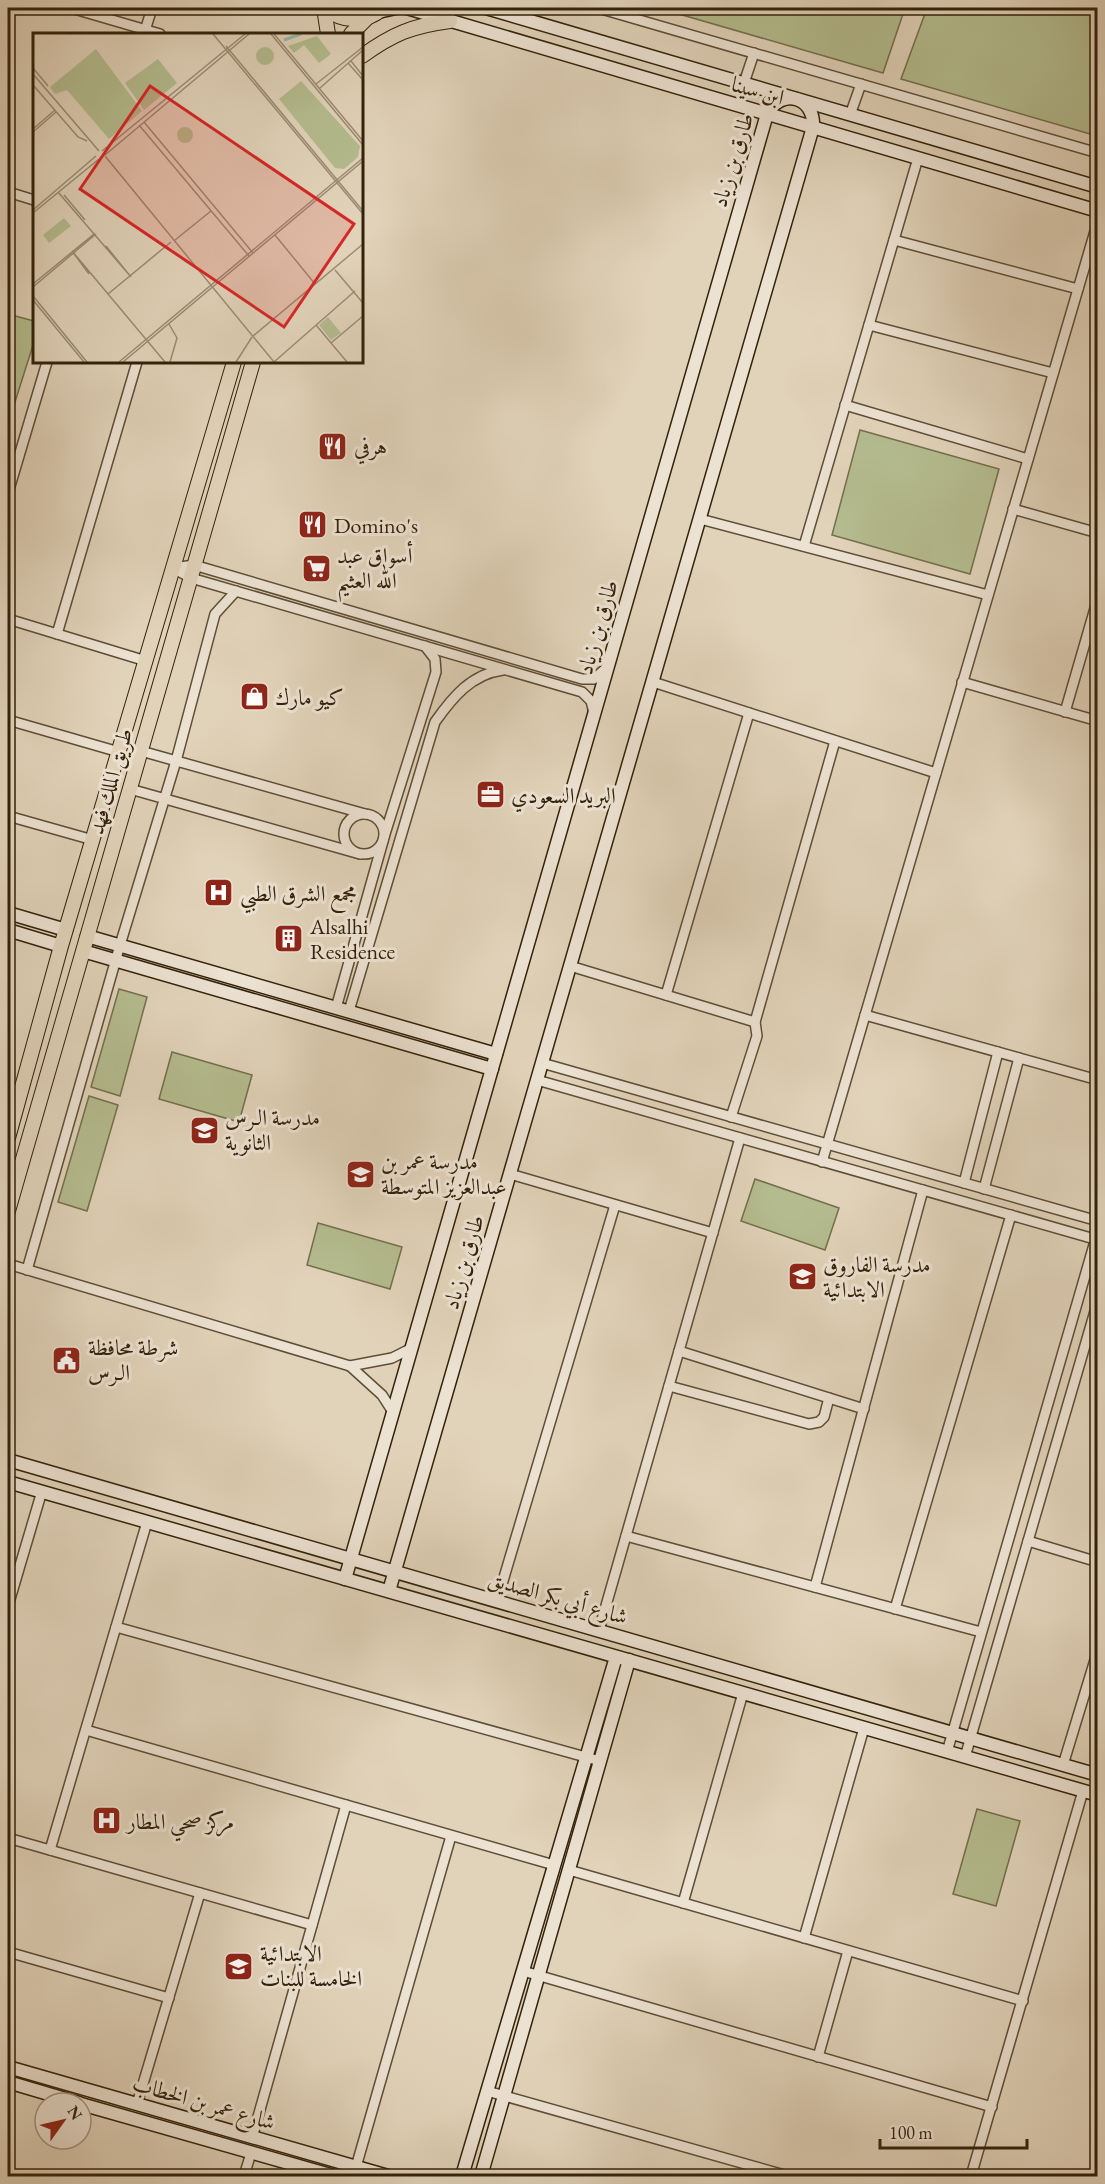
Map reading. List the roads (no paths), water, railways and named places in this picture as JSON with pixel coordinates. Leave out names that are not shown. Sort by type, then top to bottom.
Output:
[{"type":"main road","points":[[325,8],[344,19],[356,20],[376,12]]},
{"type":"main road","points":[[325,8],[328,33]]},
{"type":"main road","points":[[352,33],[376,12]]},
{"type":"main road","points":[[363,55],[388,38],[418,26],[450,21]]},
{"type":"main road","name":"طريق الملك فهد","points":[[8,1138],[61,946],[234,363]]},
{"type":"main road","name":"طريق الملك فهد","points":[[8,1211],[254,363]]},
{"type":"street","points":[[71,8],[145,32],[152,8]]},
{"type":"street","points":[[376,12],[396,8]]},
{"type":"street","name":"ابن سينا","points":[[408,8],[1098,211]]},
{"type":"street","name":"ابن سينا","points":[[486,8],[1098,187]]},
{"type":"street","points":[[598,8],[1098,153]]},
{"type":"street","points":[[634,18],[637,8]]},
{"type":"street","points":[[744,84],[754,53]]},
{"type":"street","points":[[850,115],[861,84]]},
{"type":"street","name":"طارق بن زياد","points":[[345,1579],[767,114],[776,102],[783,99],[798,99]]},
{"type":"street","points":[[798,99],[809,107],[813,128]]},
{"type":"street","name":"طارق بن زياد","points":[[389,1591],[813,128]]},
{"type":"street","points":[[804,546],[918,158]]},
{"type":"street","points":[[8,192],[33,200]]},
{"type":"street","points":[[822,1161],[1098,221]]},
{"type":"street","points":[[894,240],[1078,289]]},
{"type":"street","points":[[869,325],[1053,373]]},
{"type":"street","points":[[8,493],[47,363]]},
{"type":"street","points":[[57,634],[137,363]]},
{"type":"street","points":[[845,405],[1028,459]]},
{"type":"street","points":[[1013,509],[1098,533]]},
{"type":"street","points":[[700,519],[988,596]]},
{"type":"street","points":[[173,568],[582,679],[594,679],[609,664]]},
{"type":"street","points":[[193,572],[236,591],[582,692],[591,701],[594,713]]},
{"type":"street","points":[[27,1270],[120,945],[176,761],[215,614],[236,591]]},
{"type":"street","points":[[1065,712],[1094,624],[1098,598]]},
{"type":"street","points":[[8,619],[146,661]]},
{"type":"street","points":[[342,1010],[384,839],[436,672],[435,659],[428,648],[423,645]]},
{"type":"street","points":[[342,1010],[393,862],[435,722],[455,695],[469,684],[482,675],[506,669]]},
{"type":"street","points":[[652,682],[936,773]]},
{"type":"street","points":[[963,682],[1098,721]]},
{"type":"street","points":[[666,995],[749,713]]},
{"type":"street","points":[[8,720],[119,752]]},
{"type":"street","points":[[731,1117],[757,1036],[755,1022],[835,741]]},
{"type":"street","points":[[141,751],[377,819],[393,862]]},
{"type":"street","points":[[130,789],[360,854],[374,853],[384,839],[403,829]]},
{"type":"street","points":[[360,854],[349,847],[344,835],[345,828],[353,818],[365,814]]},
{"type":"street","points":[[8,816],[93,840]]},
{"type":"street","points":[[8,913],[66,930]]},
{"type":"street","points":[[8,930],[61,946]]},
{"type":"street","points":[[87,936],[496,1054]]},
{"type":"street","points":[[83,951],[492,1069]]},
{"type":"street","points":[[570,966],[755,1022]]},
{"type":"street","points":[[865,1015],[1098,1080]]},
{"type":"street","points":[[964,1183],[998,1052]]},
{"type":"street","points":[[984,1189],[1019,1058]]},
{"type":"street","points":[[542,1063],[1098,1221]]},
{"type":"street","points":[[537,1080],[1011,1215],[1097,1237],[947,1752]]},
{"type":"street","points":[[599,1630],[740,1138]]},
{"type":"street","points":[[510,1174],[713,1233]]},
{"type":"street","points":[[815,1587],[924,1190]]},
{"type":"street","points":[[497,1601],[615,1205]]},
{"type":"street","points":[[895,1609],[1011,1215]]},
{"type":"street","points":[[8,1264],[350,1366],[382,1395],[393,1412]]},
{"type":"street","points":[[965,1757],[1028,1540],[1093,1333],[1098,1301]]},
{"type":"street","points":[[350,1366],[392,1358],[412,1348]]},
{"type":"street","points":[[679,1351],[864,1408]]},
{"type":"street","points":[[669,1386],[809,1424],[819,1422],[824,1417],[829,1398]]},
{"type":"street","points":[[8,1452],[12,1461]]},
{"type":"street","name":"شارع أبي بكر الصديق","points":[[12,1461],[1098,1775]]},
{"type":"street","name":"شارع أبي بكر الصديق","points":[[8,1482],[1098,1796]]},
{"type":"street","points":[[8,1606],[42,1491]]},
{"type":"street","points":[[50,1850],[147,1522]]},
{"type":"street","points":[[626,1536],[981,1632]]},
{"type":"street","points":[[1028,1540],[1098,1562]]},
{"type":"street","points":[[116,1627],[600,1761]]},
{"type":"street","points":[[1063,1765],[1095,1669],[1098,1650]]},
{"type":"street","points":[[462,2176],[616,1657]]},
{"type":"street","points":[[481,2176],[629,1660]]},
{"type":"street","points":[[683,1903],[743,1693]]},
{"type":"street","points":[[804,1938],[864,1728]]},
{"type":"street","points":[[86,1730],[554,1865]]},
{"type":"street","points":[[971,2176],[1083,1791]]},
{"type":"street","points":[[252,2138],[346,1805]]},
{"type":"street","points":[[356,2167],[451,1836]]},
{"type":"street","points":[[8,1838],[312,1925]]},
{"type":"street","points":[[569,1870],[1023,2001]]},
{"type":"street","points":[[137,2104],[200,1893]]},
{"type":"street","points":[[818,2056],[848,1950]]},
{"type":"street","points":[[8,1952],[169,1998]]},
{"type":"street","points":[[523,1971],[992,2107]]},
{"type":"street","name":"شارع عمر بن الخطاب","points":[[8,2067],[388,2176]]},
{"type":"street","name":"شارع عمر بن الخطاب","points":[[8,2082],[39,2091]]},
{"type":"street","points":[[488,2091],[788,2176]]},
{"type":"street","name":"شارع عمر بن الخطاب","points":[[93,2107],[334,2176]]},
{"type":"street","points":[[244,2176],[251,2153]]},
{"type":"place","name":"هرفي","points":[[333,446]]},
{"type":"place","name":"Domino's","points":[[313,525]]},
{"type":"place","name":"أسواق عبد الله العثيم","points":[[316,568]]},
{"type":"place","name":"كيو مارك","points":[[254,697]]},
{"type":"place","name":"البريد السعودي","points":[[490,795]]},
{"type":"place","name":"مجمع الشرق الطبي","points":[[219,893]]},
{"type":"place","name":"Alsalhi Residence","points":[[289,939]]},
{"type":"place","name":"مدرسة الـرس الثانوية","points":[[204,1130]]},
{"type":"place","name":"مدرسة عمر بن عبدالعزيز المتوسطة","points":[[360,1174]]},
{"type":"place","name":"مدرسة الفاروق الابتدائية","points":[[802,1277]]},
{"type":"place","name":"شرطة محافظة الـرس","points":[[67,1360]]},
{"type":"place","name":"مركز صحي المطار","points":[[106,1821]]},
{"type":"place","name":"الابتدائية الخامسة للبنات","points":[[239,1966]]}]
